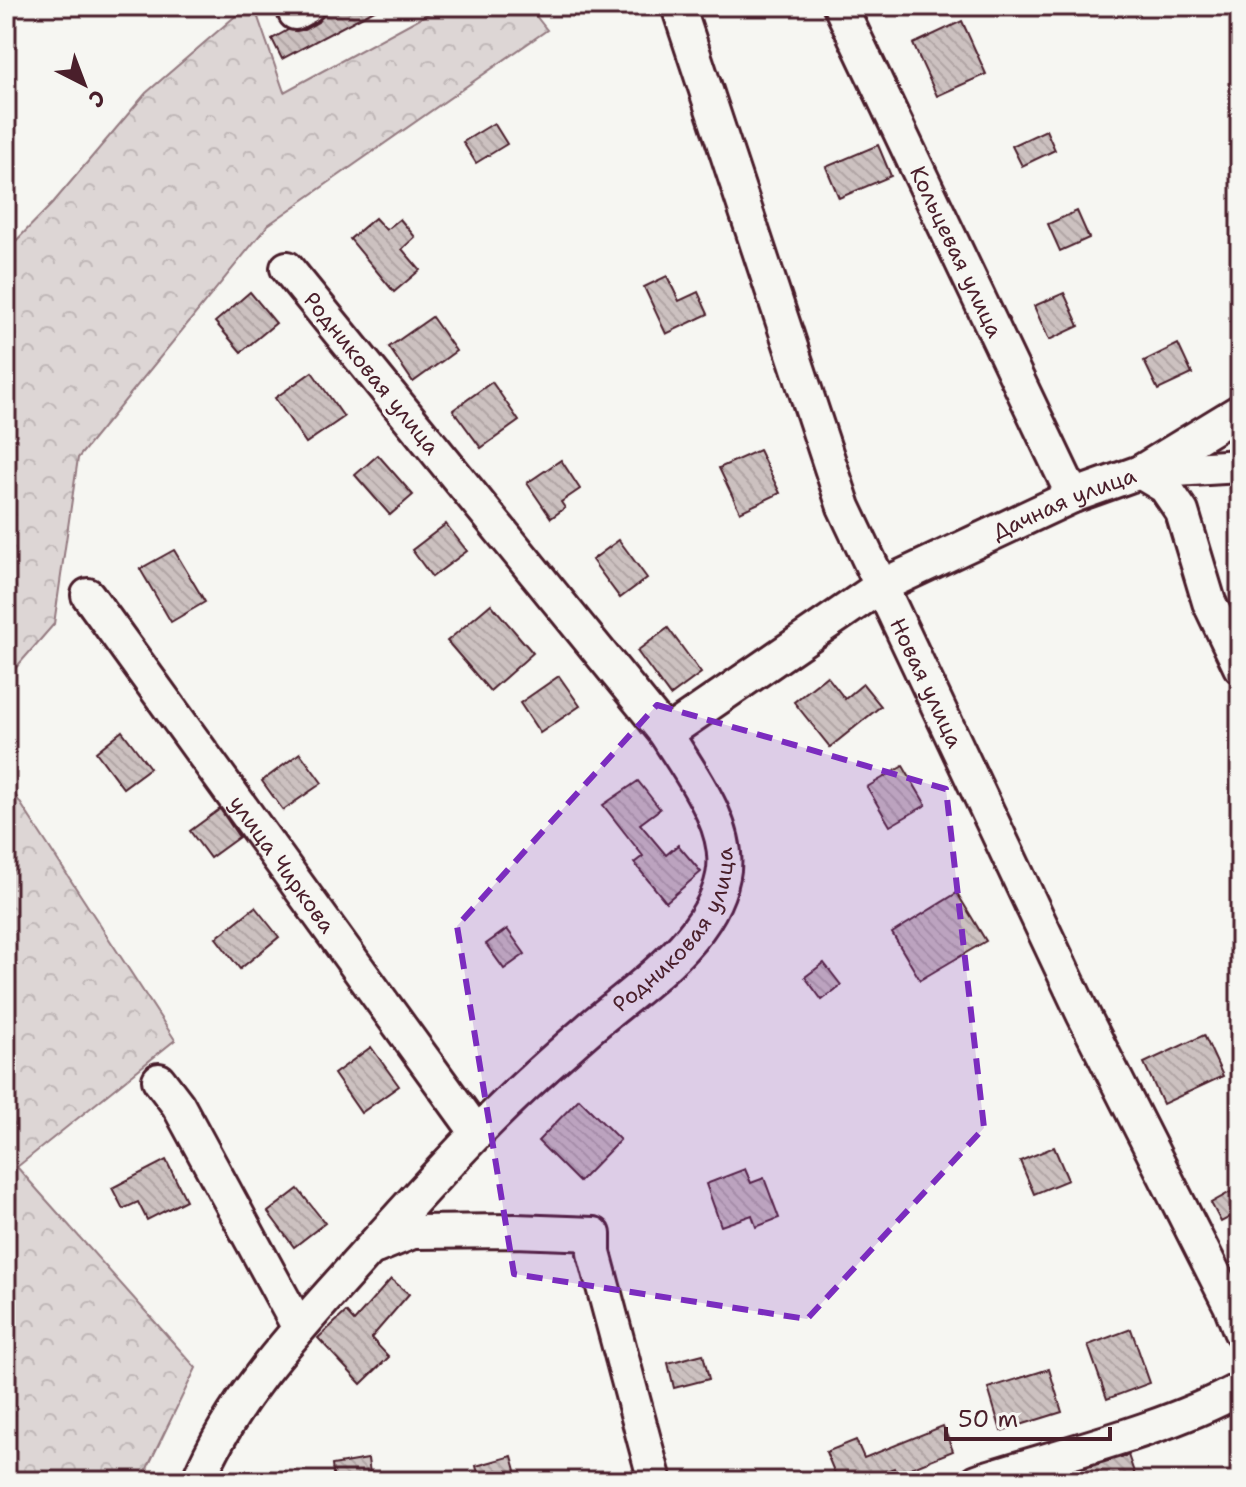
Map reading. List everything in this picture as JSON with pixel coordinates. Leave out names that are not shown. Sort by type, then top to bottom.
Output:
[{"type":"street","name":"Новая улица","points":[[678,6],[844,507],[1083,1014],[1230,1305],[1240,1331]]},
{"type":"street","name":"Кольцевая улица","points":[[840,6],[1073,496]]},
{"type":"street","name":"Родниковая улица","points":[[198,1481],[210,1451],[278,1351],[477,1133],[587,1031],[687,945],[712,911],[724,874],[721,832],[701,791],[666,734],[287,268]]},
{"type":"street","name":"Дачная улица","points":[[666,734],[881,586],[1073,496],[1140,472],[1240,411]]},
{"type":"street","points":[[1140,472],[1240,466]]},
{"type":"street","points":[[1140,472],[1165,487],[1182,512],[1209,602],[1240,667]]},
{"type":"street","name":"улица Чиркова","points":[[88,595],[477,1133]]},
{"type":"street","points":[[159,1080],[178,1105],[299,1328]]},
{"type":"street","points":[[370,1250],[413,1232],[594,1234],[594,1253],[655,1481]]},
{"type":"street","points":[[977,1481],[1162,1423],[1214,1403],[1240,1389]]},
{"type":"highlighted area","points":[[657,705],[946,789],[984,1128],[807,1319],[514,1274],[457,926]]},
{"type":"green space","points":[[247,6],[254,6],[284,92],[442,6],[528,6],[547,30],[268,225],[78,458],[54,624],[6,679],[6,251],[52,204],[146,93]]},
{"type":"green space","points":[[6,781],[175,1040],[17,1167],[196,1368],[141,1481],[6,1481]]},
{"type":"building","points":[[334,6],[382,6],[282,59],[272,39],[288,30],[304,30],[318,22],[326,10]]},
{"type":"building","points":[[962,21],[986,74],[937,96],[913,44]]},
{"type":"building","points":[[494,123],[507,144],[476,163],[463,142]]},
{"type":"building","points":[[1046,130],[1055,150],[1022,166],[1012,146]]},
{"type":"building","points":[[878,145],[891,176],[839,198],[826,167]]},
{"type":"building","points":[[1077,211],[1089,238],[1060,251],[1048,224]]},
{"type":"building","points":[[375,218],[386,230],[400,219],[415,237],[402,249],[420,270],[394,292],[350,239]]},
{"type":"building","points":[[667,276],[679,301],[698,292],[708,314],[666,334],[644,287]]},
{"type":"building","points":[[250,292],[276,323],[241,352],[215,322]]},
{"type":"building","points":[[1064,293],[1079,326],[1049,340],[1034,306]]},
{"type":"building","points":[[432,317],[456,351],[413,382],[389,347]]},
{"type":"building","points":[[1178,344],[1192,374],[1158,390],[1144,361]]},
{"type":"building","points":[[312,372],[344,417],[306,443],[275,398]]},
{"type":"building","points":[[492,382],[519,421],[481,448],[453,410]]},
{"type":"building","points":[[759,450],[780,493],[740,512],[719,468]]},
{"type":"building","points":[[378,455],[413,495],[390,515],[355,475]]},
{"type":"building","points":[[561,460],[580,489],[561,502],[565,508],[551,518],[527,483]]},
{"type":"building","points":[[446,524],[467,551],[432,577],[412,550]]},
{"type":"building","points":[[619,540],[647,578],[620,598],[592,560]]},
{"type":"building","points":[[174,550],[205,602],[171,622],[140,569]]},
{"type":"building","points":[[491,604],[533,653],[490,691],[447,641]]},
{"type":"building","points":[[668,628],[701,673],[670,696],[637,651]]},
{"type":"building","points":[[559,676],[580,706],[540,733],[520,703]]},
{"type":"building","points":[[827,676],[845,699],[863,684],[881,706],[830,747],[794,702]]},
{"type":"building","points":[[122,731],[150,768],[123,788],[96,752]]},
{"type":"building","points":[[300,753],[322,783],[283,810],[262,781]]},
{"type":"building","points":[[903,766],[926,805],[890,826],[867,787]]},
{"type":"building","points":[[638,781],[660,809],[640,824],[666,855],[678,845],[701,872],[666,902],[634,863],[643,856],[603,805]]},
{"type":"building","points":[[220,809],[239,837],[210,858],[190,831]]},
{"type":"building","points":[[957,893],[986,941],[920,980],[892,933]]},
{"type":"building","points":[[255,907],[279,937],[240,969],[216,938]]},
{"type":"building","points":[[507,929],[525,954],[504,969],[486,944]]},
{"type":"building","points":[[824,963],[841,985],[822,1000],[805,977]]},
{"type":"building","points":[[1204,1035],[1223,1076],[1163,1104],[1144,1063]]},
{"type":"building","points":[[371,1047],[399,1086],[361,1113],[334,1074]]},
{"type":"building","points":[[579,1099],[620,1140],[579,1182],[538,1141]]},
{"type":"building","points":[[1054,1147],[1068,1180],[1034,1194],[1020,1161]]},
{"type":"building","points":[[166,1160],[186,1200],[147,1220],[138,1202],[123,1209],[112,1188]]},
{"type":"building","points":[[745,1169],[751,1183],[764,1178],[779,1218],[756,1227],[752,1215],[721,1226],[706,1184]]},
{"type":"building","points":[[298,1189],[325,1223],[294,1247],[268,1212]]},
{"type":"building","points":[[1234,1190],[1240,1200],[1240,1212],[1221,1222],[1211,1203]]},
{"type":"building","points":[[391,1279],[409,1294],[371,1338],[389,1357],[361,1384],[318,1338],[346,1312],[354,1321]]},
{"type":"building","points":[[1131,1329],[1150,1383],[1107,1399],[1088,1345]]},
{"type":"building","points":[[703,1354],[709,1379],[674,1388],[668,1363]]},
{"type":"building","points":[[1049,1369],[1062,1412],[1001,1431],[988,1388]]},
{"type":"building","points":[[943,1426],[953,1451],[896,1474],[894,1468],[861,1481],[838,1481],[826,1452],[856,1440],[864,1458]]},
{"type":"building","points":[[1128,1455],[1137,1481],[1048,1481],[1048,1479]]},
{"type":"building","points":[[512,1456],[519,1481],[480,1481],[476,1466]]},
{"type":"building","points":[[368,1459],[371,1481],[334,1481],[332,1465]]}]
